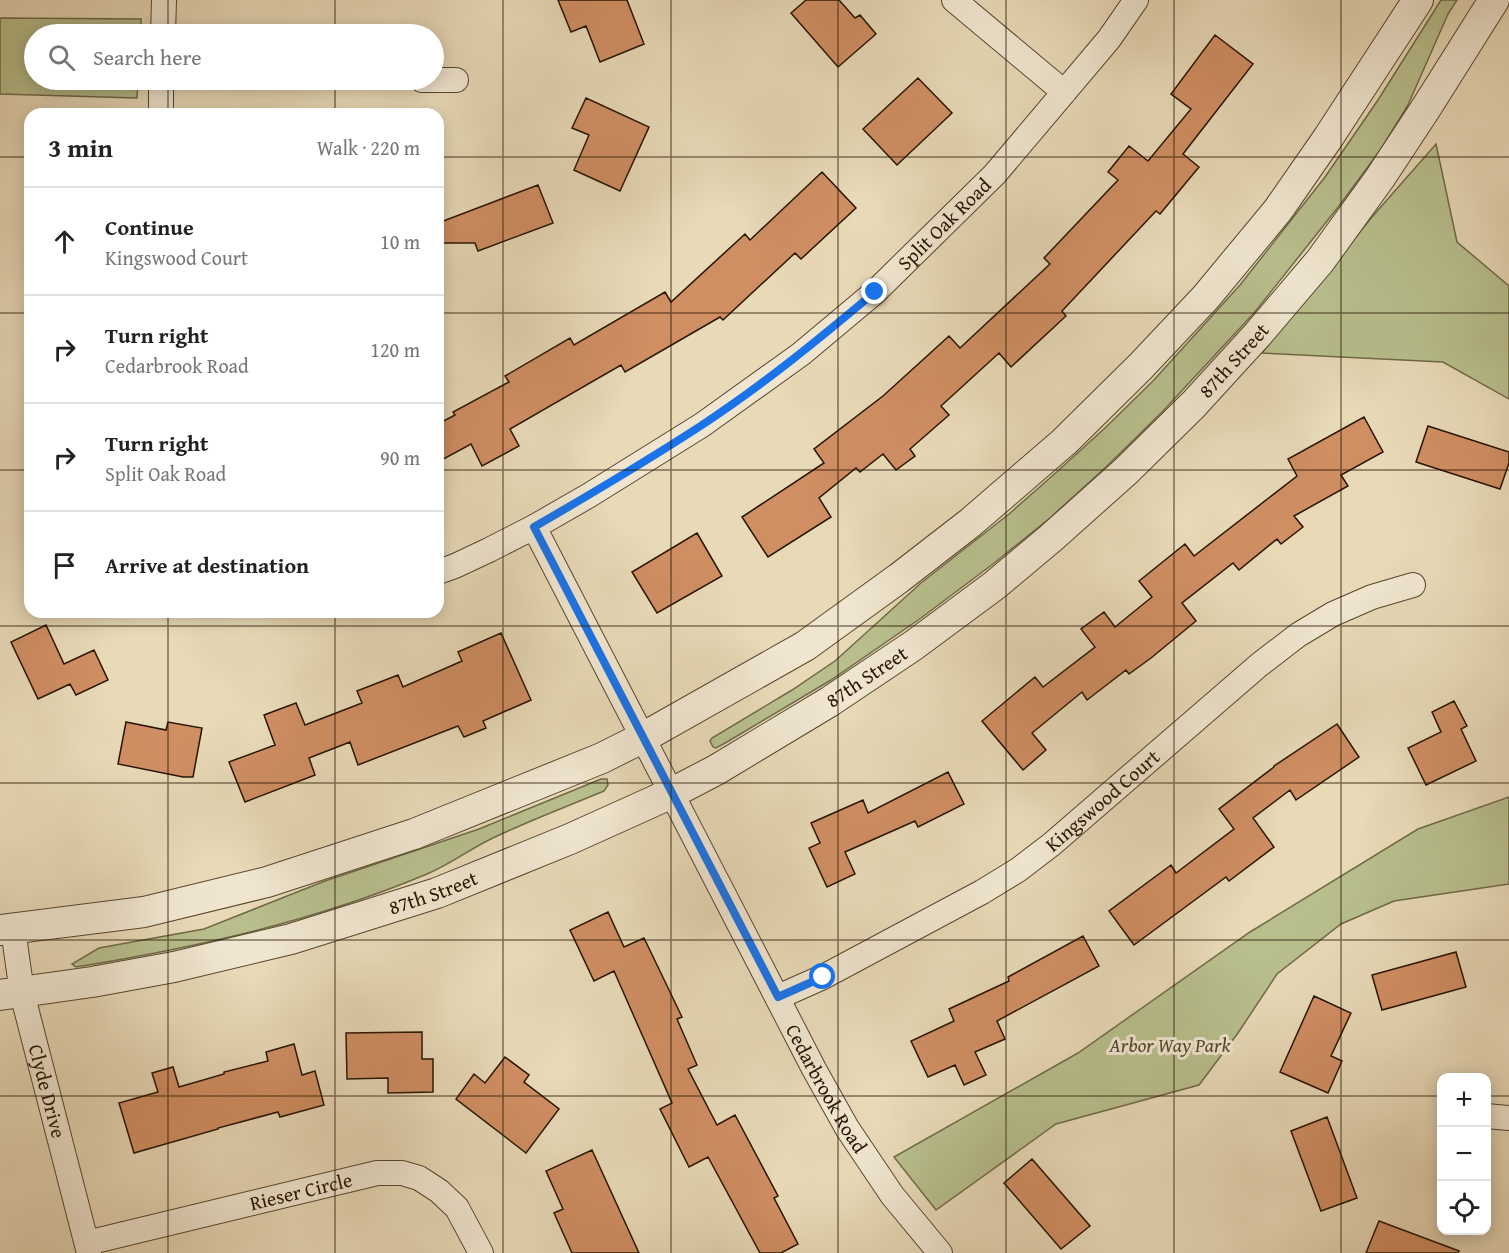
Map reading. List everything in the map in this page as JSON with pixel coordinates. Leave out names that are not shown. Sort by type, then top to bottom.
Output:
[{"type":"street","points":[[163,24],[164,0]]},
{"type":"street","points":[[954,0],[1064,92]]},
{"type":"street","name":"Split Oak Road","points":[[444,569],[534,527],[588,496],[702,425],[801,354],[875,292],[987,182],[1109,39],[1136,0]]},
{"type":"street","points":[[6,930],[144,912],[267,882],[414,834],[582,767],[644,737],[805,646],[970,523],[1064,442],[1141,366],[1206,297],[1278,210],[1418,0]]},
{"type":"street","name":"87th Street","points":[[11,994],[174,967],[291,939],[437,893],[570,839],[672,793],[716,770],[829,702],[914,645],[995,585],[1126,471],[1194,404],[1320,261],[1420,118],[1494,0]]},
{"type":"street","points":[[444,80],[456,80]]},
{"type":"street","points":[[160,108],[161,90]]},
{"type":"street","name":"Cedarbrook Road","points":[[534,527],[814,1069],[847,1128],[892,1195],[940,1253]]},
{"type":"street","name":"Kingswood Court","points":[[778,997],[823,977],[982,892],[1018,870],[1052,844],[1259,665],[1298,635],[1333,615],[1372,597],[1413,585]]},
{"type":"street","name":"Clyde Drive","points":[[6,930],[11,994],[88,1248]]},
{"type":"street","points":[[1491,1116],[1509,1118]]},
{"type":"street","name":"Rieser Circle","points":[[88,1248],[377,1173],[402,1173],[419,1178],[439,1191],[457,1208],[481,1253]]},
{"type":"green space","points":[[1441,0],[1457,0],[1448,14],[1408,105],[1381,149],[1254,313],[1163,411],[1050,518],[921,618],[831,680],[727,742],[716,748],[713,747],[710,741],[712,738],[835,661],[921,583],[1009,514],[1050,478],[1153,381],[1240,285],[1325,177],[1378,100]]},
{"type":"green space","points":[[0,18],[141,19],[141,24],[24,24],[24,90],[137,90],[137,98],[0,94]]},
{"type":"green space","points":[[1436,144],[1457,242],[1509,286],[1509,399],[1443,362],[1262,353],[1372,217]]},
{"type":"green space","points":[[601,779],[607,779],[608,785],[604,791],[486,841],[436,870],[385,891],[298,919],[210,942],[76,967],[72,964],[99,948],[204,929],[325,881],[479,829]]},
{"type":"green space","name":"Arbor Way Park","points":[[1509,797],[1509,884],[1394,901],[1341,924],[1277,974],[1238,1033],[1199,1085],[1056,1124],[936,1210],[894,1157],[1078,1053],[1250,932],[1418,829]]},
{"type":"building","points":[[558,0],[627,0],[644,44],[600,62],[586,26],[571,32]]},
{"type":"building","points":[[806,0],[839,0],[855,18],[860,15],[876,34],[838,67],[791,13]]},
{"type":"building","points":[[1215,35],[1253,64],[1183,154],[1199,167],[1160,214],[1156,211],[1062,311],[1066,316],[1011,367],[999,353],[941,406],[949,415],[910,449],[915,456],[896,470],[883,454],[860,472],[856,468],[819,498],[831,517],[768,557],[742,517],[824,463],[814,449],[883,396],[949,336],[960,348],[1050,264],[1044,258],[1118,180],[1108,172],[1129,146],[1148,161],[1191,109],[1171,94]]},
{"type":"building","points":[[918,78],[952,113],[897,165],[863,129]]},
{"type":"building","points":[[586,98],[649,127],[620,191],[574,170],[589,135],[572,128]]},
{"type":"building","points":[[822,172],[856,208],[801,259],[795,253],[723,320],[720,317],[625,372],[621,365],[510,429],[519,446],[482,466],[471,444],[444,459],[444,421],[455,415],[453,412],[509,382],[505,376],[570,338],[574,345],[665,292],[671,302],[745,234],[750,240]]},
{"type":"building","points":[[538,185],[553,223],[478,251],[475,243],[444,243],[444,221]]},
{"type":"building","points":[[1364,417],[1383,452],[1341,475],[1348,486],[1294,516],[1303,527],[1281,544],[1277,539],[1239,570],[1233,563],[1182,603],[1196,621],[1151,658],[1129,674],[1126,670],[1087,700],[1082,692],[1032,733],[1046,750],[1023,770],[982,721],[1035,677],[1043,687],[1095,647],[1081,629],[1104,612],[1115,627],[1152,597],[1139,581],[1185,544],[1194,556],[1297,476],[1288,459]]},
{"type":"building","points":[[1428,426],[1509,452],[1509,463],[1500,489],[1416,462]]},
{"type":"building","points":[[697,533],[722,576],[657,613],[632,572]]},
{"type":"building","points":[[46,625],[64,664],[94,650],[108,680],[76,695],[70,684],[38,699],[11,642]]},
{"type":"building","points":[[501,633],[531,700],[483,721],[486,728],[464,737],[458,726],[358,765],[350,742],[309,758],[315,775],[245,802],[229,762],[275,745],[264,715],[296,703],[305,725],[362,703],[357,691],[398,675],[403,687],[462,661],[458,652]]},
{"type":"building","points":[[1454,701],[1467,726],[1461,729],[1476,761],[1426,785],[1408,748],[1441,732],[1432,712]]},
{"type":"building","points":[[126,722],[166,730],[168,722],[202,728],[193,777],[118,764]]},
{"type":"building","points":[[1337,724],[1359,757],[1296,800],[1290,790],[1253,818],[1274,847],[1229,881],[1226,877],[1134,945],[1109,911],[1171,865],[1176,873],[1234,829],[1219,809],[1274,766]]},
{"type":"building","points":[[948,772],[964,804],[918,827],[915,821],[845,852],[855,874],[827,887],[809,848],[820,843],[811,823],[863,800],[868,813]]},
{"type":"building","points":[[608,912],[624,947],[644,938],[682,1017],[677,1019],[697,1065],[688,1069],[717,1125],[735,1115],[778,1196],[774,1198],[798,1244],[781,1253],[760,1253],[708,1157],[689,1167],[660,1109],[672,1103],[614,971],[594,981],[570,930]]},
{"type":"building","points":[[1083,936],[1099,966],[997,1021],[1005,1039],[975,1052],[986,1075],[964,1085],[955,1065],[928,1077],[911,1041],[954,1021],[949,1009],[1009,981],[1008,977]]},
{"type":"building","points":[[1456,952],[1466,987],[1382,1010],[1372,975]]},
{"type":"building","points":[[1314,996],[1351,1013],[1331,1056],[1342,1061],[1328,1093],[1280,1072]]},
{"type":"building","points":[[422,1032],[422,1059],[433,1059],[433,1092],[388,1093],[388,1078],[347,1079],[346,1033]]},
{"type":"building","points":[[294,1044],[302,1075],[315,1071],[324,1105],[280,1117],[278,1112],[134,1153],[119,1103],[158,1092],[152,1073],[173,1067],[179,1087],[268,1061],[266,1052]]},
{"type":"building","points":[[505,1057],[529,1075],[524,1082],[559,1109],[526,1153],[456,1099],[474,1074],[485,1083]]},
{"type":"building","points":[[1327,1117],[1357,1198],[1321,1211],[1291,1131]]},
{"type":"building","points":[[592,1150],[639,1253],[572,1253],[554,1213],[563,1209],[546,1171]]},
{"type":"building","points":[[1032,1159],[1090,1226],[1061,1249],[1004,1183]]},
{"type":"building","points":[[1379,1221],[1459,1251],[1458,1253],[1366,1253]]},
{"type":"route","points":[[823,977],[778,997],[534,527],[702,425],[801,354],[875,292]]}]
